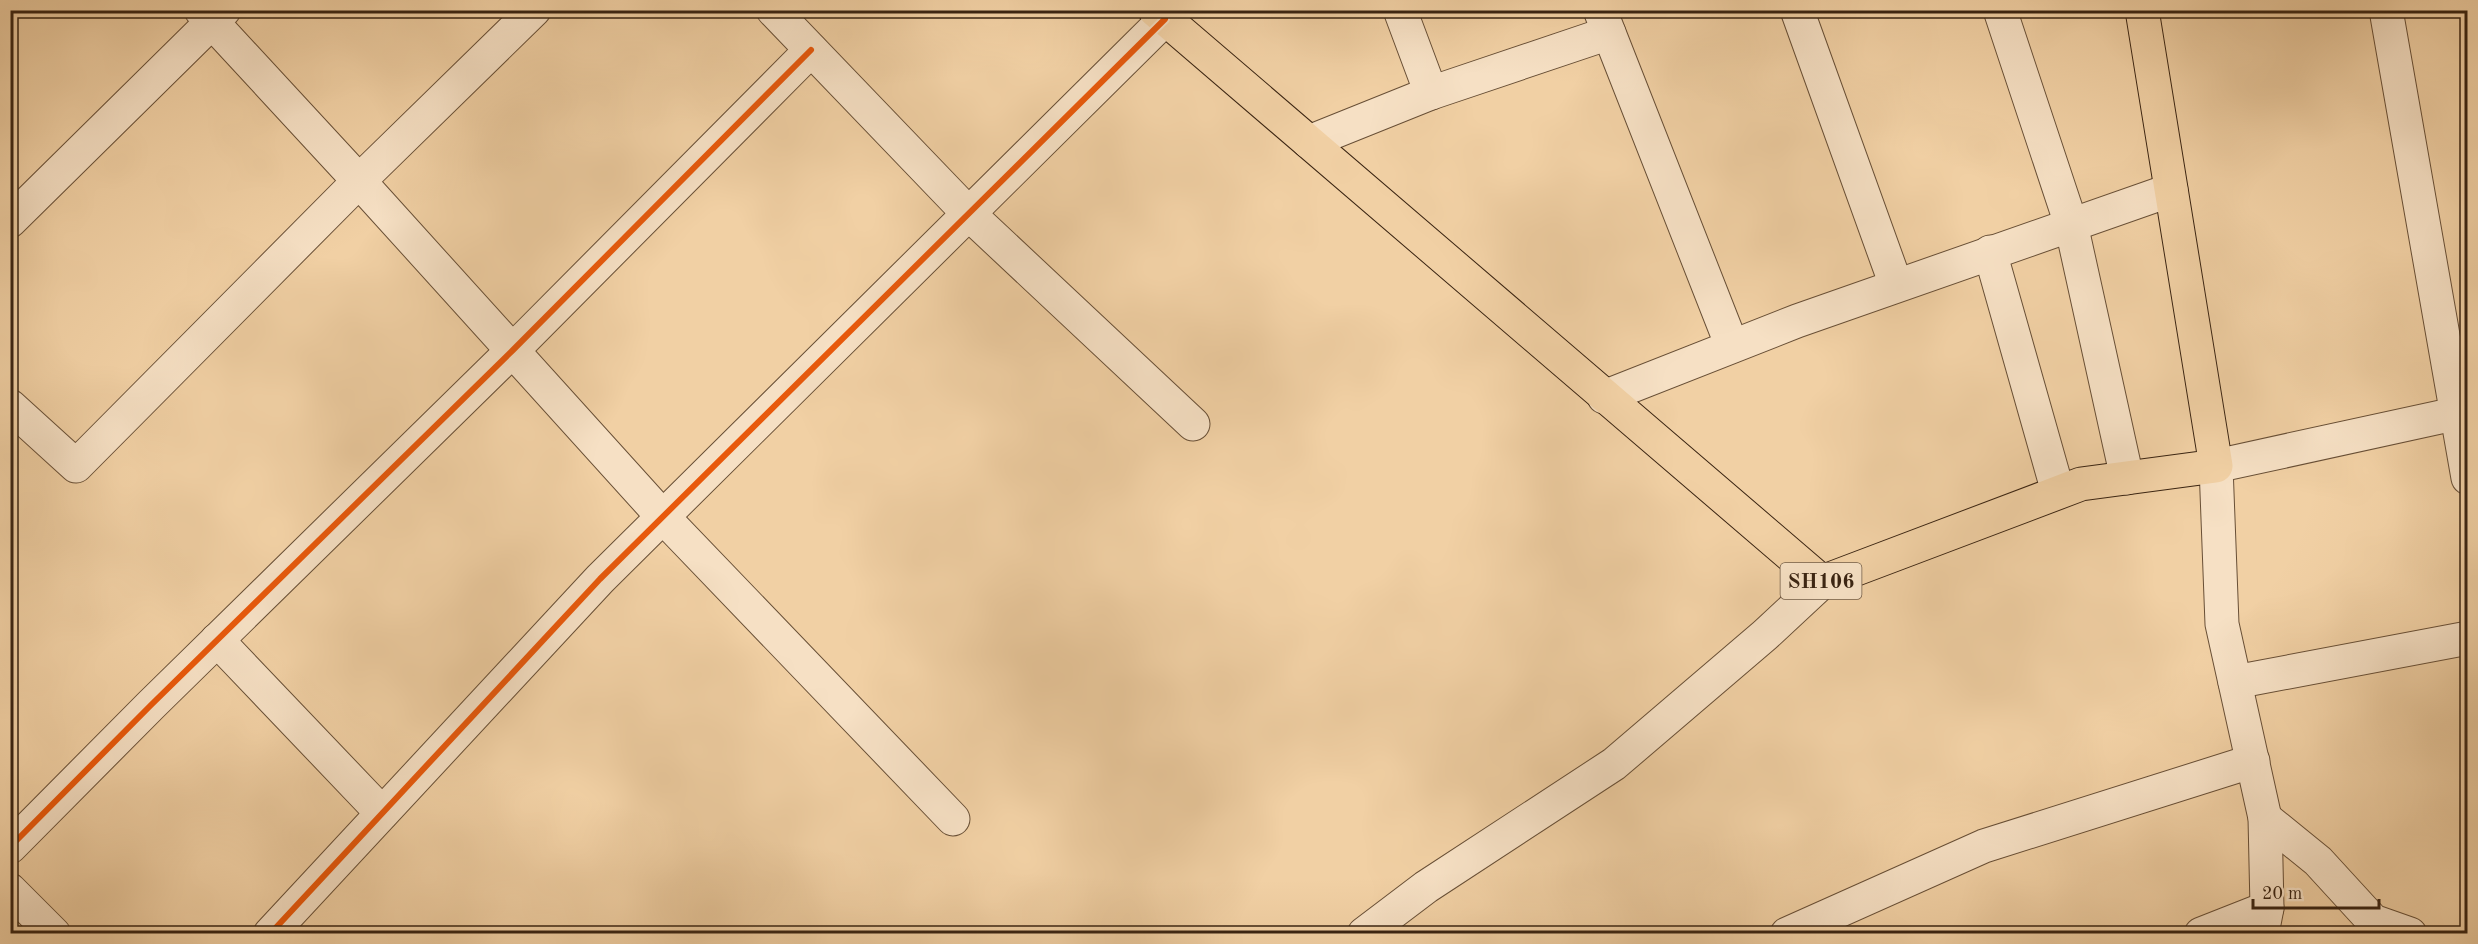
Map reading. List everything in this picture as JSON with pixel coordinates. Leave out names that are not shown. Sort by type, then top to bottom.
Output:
[{"type":"main road","points":[[2142,10],[2216,466]]},
{"type":"main road","name":"SH106","points":[[1160,15],[1822,582],[2081,484],[2216,466]]},
{"type":"street","points":[[10,406],[76,466],[359,180],[534,10]]},
{"type":"street","points":[[773,10],[969,214],[1193,424]]},
{"type":"street","points":[[1401,10],[1431,93]]},
{"type":"street","points":[[1797,10],[1896,285]]},
{"type":"street","points":[[2000,10],[2071,224],[2127,478]]},
{"type":"street","points":[[2386,10],[2462,412],[2468,478]]},
{"type":"street","points":[[10,221],[212,14],[663,518],[953,819]]},
{"type":"street","points":[[270,933],[600,579],[969,214],[1160,15]]},
{"type":"street","points":[[1309,142],[1604,22],[1732,346]]},
{"type":"street","points":[[10,847],[513,350],[811,50]]},
{"type":"street","points":[[1604,397],[1896,285],[2171,190]]},
{"type":"street","points":[[1990,252],[2058,492]]},
{"type":"street","points":[[2201,933],[2265,921],[2265,818],[2222,624],[2216,466],[2462,412]]},
{"type":"street","points":[[1364,933],[1426,886],[1614,764],[1765,635],[1822,582]]},
{"type":"street","points":[[2235,682],[2468,638]]},
{"type":"street","points":[[217,640],[382,813]]},
{"type":"street","points":[[1788,933],[1984,846],[2253,761]]},
{"type":"street","points":[[2265,818],[2318,861],[2373,921],[2410,933]]},
{"type":"street","points":[[10,890],[54,933]]},
{"type":"cycle path","points":[[270,934],[600,579],[1165,19]]},
{"type":"cycle path","points":[[10,847],[151,705],[513,350],[811,50]]}]
